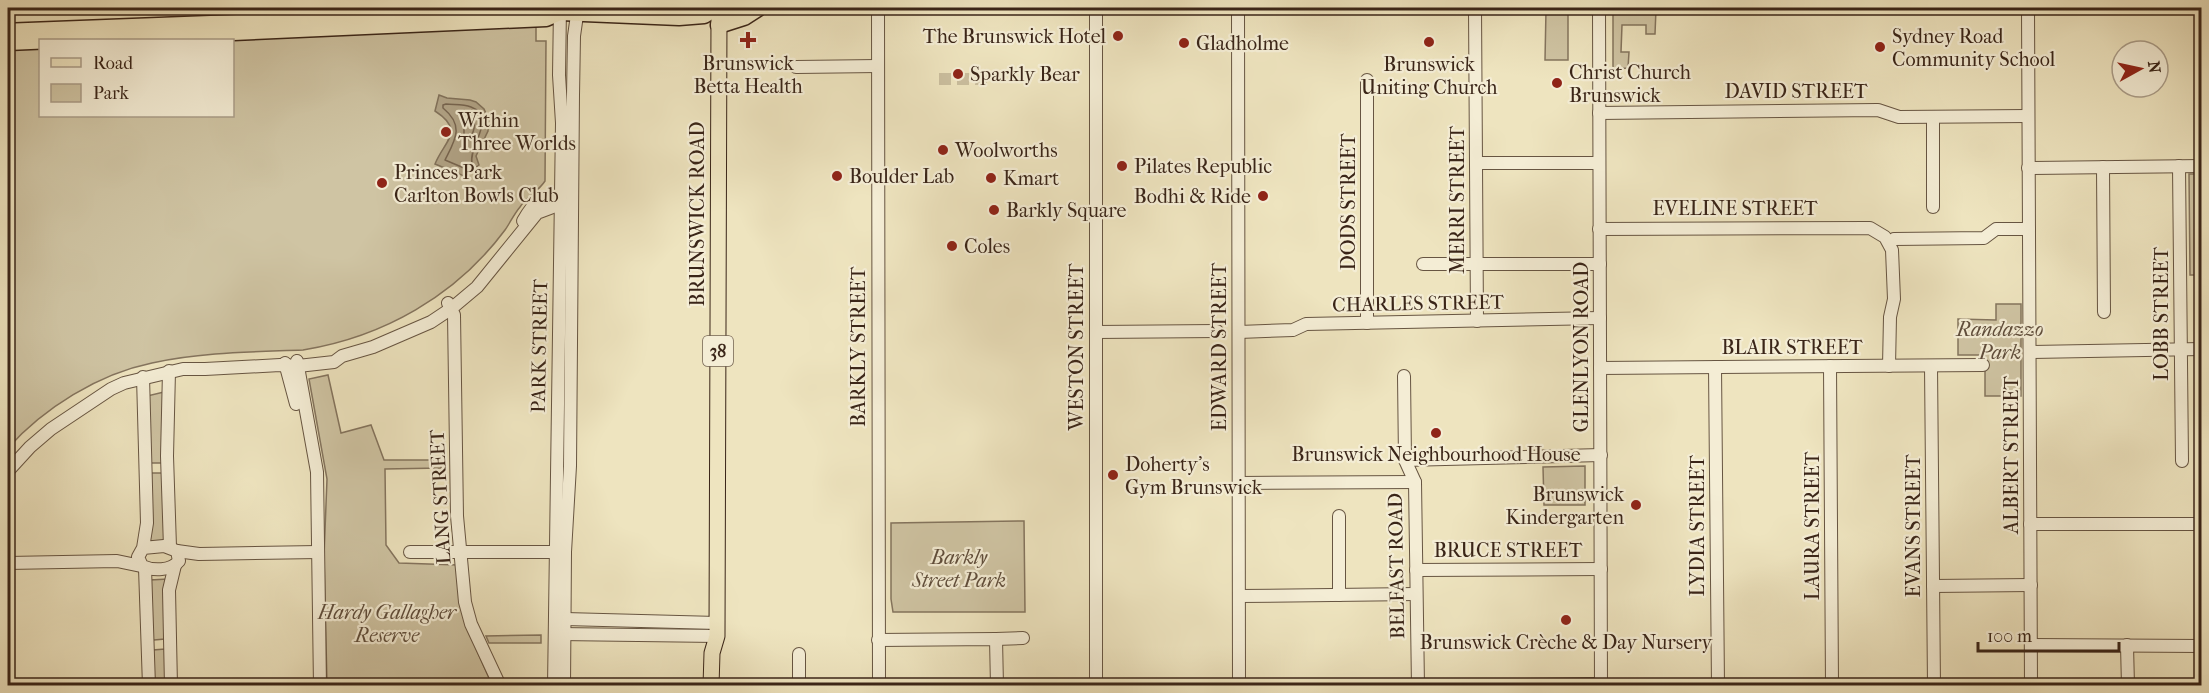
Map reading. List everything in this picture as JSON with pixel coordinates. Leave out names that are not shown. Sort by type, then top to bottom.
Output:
[{"type":"highway","points":[[8,14],[150,8]]},
{"type":"highway","points":[[423,17],[512,8]]},
{"type":"highway","points":[[46,39],[293,18],[546,18],[557,9],[684,17],[704,15],[717,8]]},
{"type":"highway","points":[[719,25],[744,17],[758,8]]},
{"type":"highway","points":[[8,28],[185,28]]},
{"type":"highway","points":[[8,42],[39,40]]},
{"type":"main road","name":"BRUNSWICK ROAD","points":[[711,686],[712,653],[717,629],[719,25],[717,8]]},
{"type":"main road","name":"BRUNSWICK ROAD","points":[[717,629],[722,653],[722,686]]},
{"type":"street","name":"BARKLY STREET","points":[[878,8],[879,686]]},
{"type":"street","name":"WESTON STREET","points":[[1096,8],[1096,686]]},
{"type":"street","name":"EDWARD STREET","points":[[1238,8],[1239,686]]},
{"type":"street","name":"MERRI STREET","points":[[1475,8],[1478,321]]},
{"type":"street","name":"GLENLYON ROAD","points":[[1599,8],[1601,685]]},
{"type":"street","name":"ALBERT STREET","points":[[2028,8],[2031,686]]},
{"type":"street","name":"PARK STREET","points":[[557,9],[559,75],[567,95]]},
{"type":"street","name":"PARK STREET","points":[[564,686],[560,634],[567,95],[578,10]]},
{"type":"street","points":[[796,67],[878,66]]},
{"type":"street","name":"DODS STREET","points":[[1367,80],[1367,323]]},
{"type":"street","name":"DAVID STREET","points":[[1599,113],[1878,110],[1899,117],[2028,116]]},
{"type":"street","points":[[1933,117],[1933,207]]},
{"type":"street","points":[[1476,163],[1599,163]]},
{"type":"street","name":"LOBB STREET","points":[[2179,166],[2182,461]]},
{"type":"street","points":[[2028,168],[2202,166]]},
{"type":"street","points":[[2103,167],[2104,312]]},
{"type":"street","points":[[8,471],[51,429],[98,399],[143,380],[169,374],[196,373],[205,369],[334,362],[342,356],[365,350],[407,332],[450,305],[500,258],[518,235],[523,220],[534,204],[545,200],[566,204]]},
{"type":"street","name":"EVELINE STREET","points":[[1599,228],[1870,228],[1890,242]]},
{"type":"street","points":[[1889,366],[1890,316],[1894,299],[1890,242],[1894,239],[1984,238],[1996,229],[2029,229]]},
{"type":"street","points":[[1423,264],[1600,264]]},
{"type":"street","name":"LANG STREET","points":[[450,305],[454,315],[457,516],[468,615],[500,686]]},
{"type":"street","name":"CHARLES STREET","points":[[1239,332],[1293,330],[1306,324],[1600,318]]},
{"type":"street","points":[[1096,332],[1217,331]]},
{"type":"street","points":[[2030,352],[2202,349]]},
{"type":"street","points":[[289,364],[317,472],[314,686]]},
{"type":"street","name":"BLAIR STREET","points":[[1600,368],[1983,365]]},
{"type":"street","name":"LAURA STREET","points":[[1830,366],[1832,686]]},
{"type":"street","name":"EVANS STREET","points":[[1931,366],[1934,686]]},
{"type":"street","name":"LYDIA STREET","points":[[1715,367],[1718,686]]},
{"type":"street","points":[[169,374],[168,467],[175,557],[169,590],[171,686]]},
{"type":"street","name":"BELFAST ROAD","points":[[1404,376],[1405,460],[1415,482],[1418,686]]},
{"type":"street","points":[[143,380],[147,523],[138,557],[143,567],[149,686]]},
{"type":"street","points":[[1405,460],[1601,455]]},
{"type":"street","points":[[146,468],[168,467]]},
{"type":"street","points":[[1239,483],[1415,482]]},
{"type":"street","points":[[1339,516],[1339,595]]},
{"type":"street","points":[[2030,524],[2202,524]]},
{"type":"street","points":[[8,556],[117,555],[141,550],[175,557],[199,554],[315,556]]},
{"type":"street","points":[[410,552],[561,552]]},
{"type":"street","name":"PARK STREET","points":[[554,686],[560,634],[565,619],[561,552]]},
{"type":"street","points":[[315,556],[320,686]]},
{"type":"street","points":[[8,563],[117,561],[157,569],[175,557]]},
{"type":"street","name":"BRUCE STREET","points":[[1416,570],[1601,569]]},
{"type":"street","points":[[1933,586],[2031,585]]},
{"type":"street","points":[[1239,596],[1416,594]]},
{"type":"street","points":[[565,619],[717,629]]},
{"type":"street","points":[[560,634],[717,629]]},
{"type":"street","points":[[996,639],[997,686]]},
{"type":"street","points":[[878,640],[1023,639]]},
{"type":"street","points":[[2031,645],[2202,646]]},
{"type":"street","points":[[2127,645],[2128,686]]},
{"type":"street","points":[[799,654],[799,686]]},
{"type":"street","points":[[1434,686],[1601,685]]},
{"type":"green space","points":[[1615,9],[1656,9],[1655,34],[1646,34],[1646,25],[1622,25],[1621,52],[1629,52],[1628,68],[1613,69],[1613,12]]},
{"type":"green space","points":[[1546,10],[1568,10],[1568,60],[1545,60]]},
{"type":"green space","points":[[536,26],[536,41],[546,41],[545,181],[523,203],[486,254],[464,275],[441,294],[389,324],[333,344],[303,350],[189,357],[132,368],[92,384],[55,406],[22,433],[8,448],[8,49],[39,48],[39,117],[234,117],[234,39],[229,39]]},
{"type":"green space","points":[[2189,174],[2201,174],[2201,275],[2190,275]]},
{"type":"green space","name":"Randazzo Park","points":[[1996,304],[2021,304],[2021,396],[1985,396],[1985,355],[1958,355],[1958,319],[1996,320]]},
{"type":"green space","name":"Hardy Gallagher Reserve","points":[[328,375],[341,433],[371,425],[384,460],[441,460],[441,468],[385,469],[386,545],[399,563],[458,565],[475,646],[492,685],[327,685],[324,556],[327,479],[309,379]]},
{"type":"green space","points":[[164,392],[162,463],[151,463],[147,396]]},
{"type":"green space","points":[[1585,466],[1585,505],[1544,505],[1543,467]]},
{"type":"green space","points":[[151,473],[163,473],[166,541],[150,541]]},
{"type":"green space","name":"Barkly Street Park","points":[[1024,521],[1025,612],[893,612],[891,523]]},
{"type":"green space","points":[[168,579],[165,639],[154,640],[152,638],[150,580]]},
{"type":"green space","points":[[541,635],[541,643],[489,643],[486,636]]},
{"type":"green space","points":[[165,649],[169,685],[152,685],[153,650]]},
{"type":"water","points":[[439,95],[476,102],[484,109],[488,118],[488,131],[476,156],[479,165],[464,176],[435,164],[451,130],[444,118],[435,111]]},
{"type":"tunnel","points":[[939,79],[991,79]]},
{"type":"tram line","points":[[8,23],[395,8]]},
{"type":"place","name":"The Brunswick Hotel","points":[[1118,36]]},
{"type":"place","name":"Brunswick Betta Health","points":[[748,40]]},
{"type":"place","name":"Brunswick Uniting Church","points":[[1429,42]]},
{"type":"place","name":"Gladholme","points":[[1184,43]]},
{"type":"place","name":"Sydney Road Community School","points":[[1880,47]]},
{"type":"place","name":"Sparkly Bear","points":[[958,74]]},
{"type":"place","name":"Christ Church Brunswick","points":[[1557,83]]},
{"type":"place","name":"Within Three Worlds","points":[[446,132]]},
{"type":"place","name":"Woolworths","points":[[943,150]]},
{"type":"place","name":"Pilates Republic","points":[[1122,166]]},
{"type":"place","name":"Boulder Lab","points":[[837,176]]},
{"type":"place","name":"Kmart","points":[[991,178]]},
{"type":"place","name":"Princes Park Carlton Bowls Club","points":[[382,183]]},
{"type":"place","name":"Bodhi & Ride","points":[[1263,196]]},
{"type":"place","name":"Barkly Square","points":[[994,210]]},
{"type":"place","name":"Coles","points":[[952,246]]},
{"type":"place","name":"Brunswick Neighbourhood House","points":[[1436,433]]},
{"type":"place","name":"Doherty's Gym Brunswick","points":[[1113,475]]},
{"type":"place","name":"Brunswick Kindergarten","points":[[1636,505]]},
{"type":"place","name":"Brunswick Crèche & Day Nursery","points":[[1566,620]]}]
